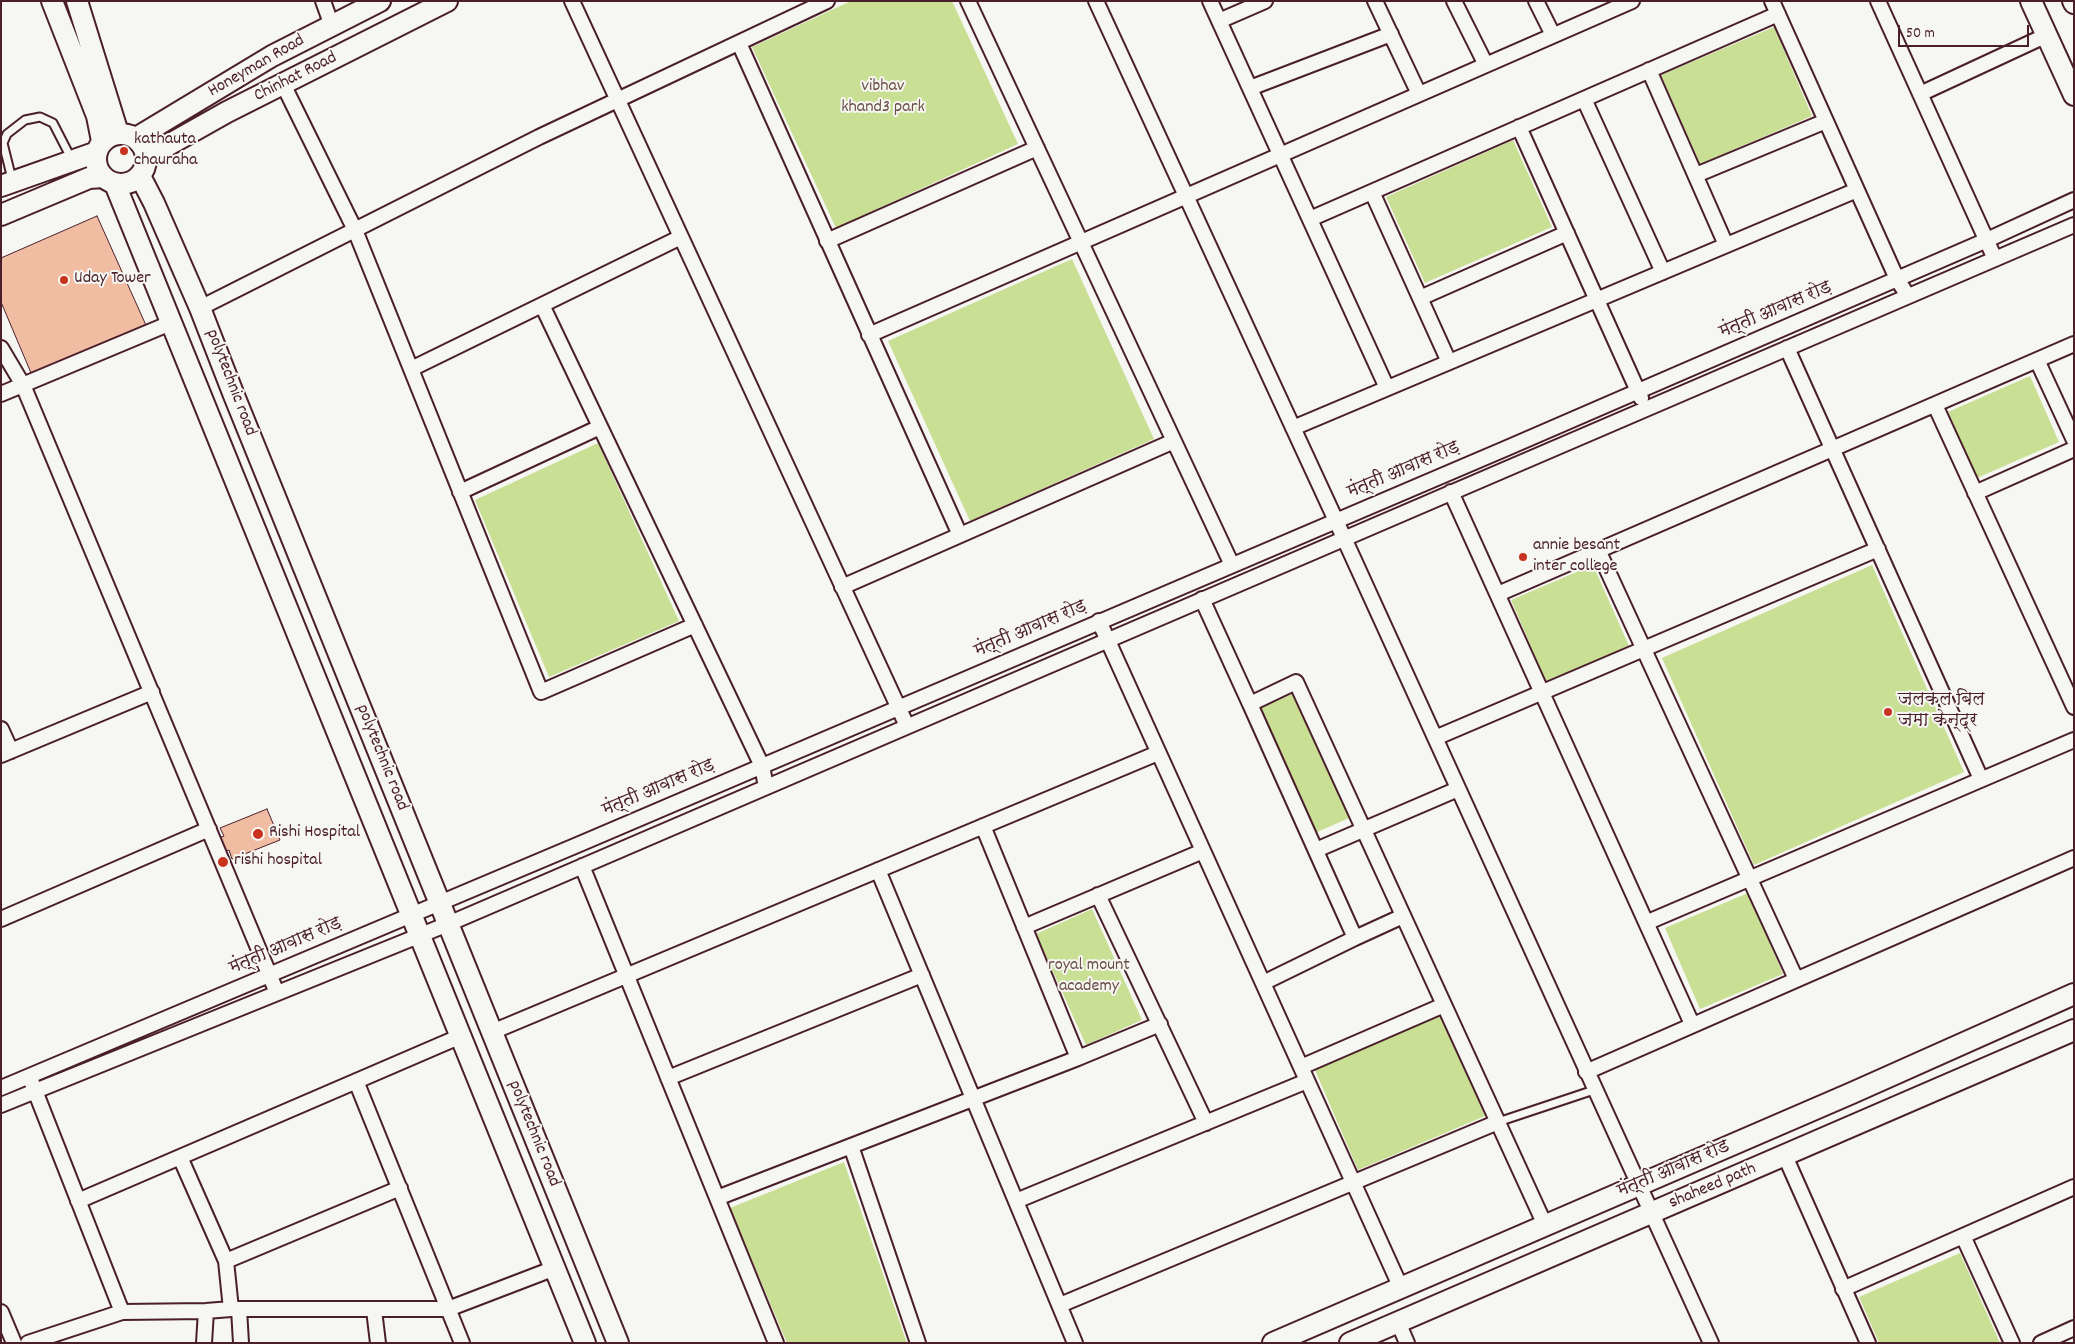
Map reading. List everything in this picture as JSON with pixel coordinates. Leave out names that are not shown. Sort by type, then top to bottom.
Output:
[{"type":"street","points":[[1,215],[103,180],[124,184],[133,182],[146,167],[147,157],[144,146],[113,141],[97,116],[52,1]]},
{"type":"street","points":[[77,1],[113,141]]},
{"type":"street","points":[[323,1],[332,26]]},
{"type":"street","name":"Honeyman Road","points":[[7,184],[71,160],[113,141],[380,1]]},
{"type":"street","name":"Chinhat Road","points":[[147,157],[283,84],[447,1]]},
{"type":"street","points":[[572,1],[907,726]]},
{"type":"street","points":[[200,308],[539,137],[827,1]]},
{"type":"street","points":[[968,1],[1232,564]]},
{"type":"street","points":[[1096,1],[1294,428],[1594,1090],[1711,1343]]},
{"type":"street","points":[[1210,1],[1387,388]]},
{"type":"street","points":[[1219,21],[1265,1]]},
{"type":"street","points":[[1375,1],[1419,94]]},
{"type":"street","points":[[1454,1],[1486,65]]},
{"type":"street","points":[[1536,1],[1553,35]]},
{"type":"street","points":[[870,335],[1486,65],[1553,35],[1615,4],[1632,1]]},
{"type":"street","points":[[1878,1],[1995,259]]},
{"type":"street","points":[[2031,1],[2074,95]]},
{"type":"street","points":[[1310,219],[1649,70],[1775,7],[1897,279],[1908,296]]},
{"type":"street","points":[[1250,88],[1390,34]]},
{"type":"street","points":[[1920,94],[2047,35]]},
{"type":"street","points":[[739,43],[960,535]]},
{"type":"street","points":[[1649,70],[1726,245]]},
{"type":"street","points":[[283,84],[355,230],[541,692],[695,625]]},
{"type":"street","points":[[1584,99],[1662,272]]},
{"type":"street","points":[[1696,175],[1826,121]]},
{"type":"street","points":[[1519,128],[1646,408]]},
{"type":"street","points":[[113,141],[96,161],[98,170],[173,322],[585,1343]]},
{"type":"street","points":[[827,240],[1037,148]]},
{"type":"street","name":"polytechnic road","points":[[140,176],[154,202],[200,308],[618,1343]]},
{"type":"street","points":[[1294,428],[1857,190]]},
{"type":"street","points":[[1372,192],[1449,362]]},
{"type":"street","name":"मंत्ती आवास रोड़","points":[[1,1088],[898,708],[1638,391],[1987,240],[2074,200]]},
{"type":"street","points":[[1,1105],[448,924],[2074,225]]},
{"type":"street","points":[[1420,298],[1567,233]]},
{"type":"street","points":[[411,369],[681,237]]},
{"type":"street","points":[[542,305],[762,766],[766,787]]},
{"type":"street","points":[[1,394],[173,322]]},
{"type":"street","points":[[1498,594],[2074,344]]},
{"type":"street","points":[[1,348],[23,385],[277,993]]},
{"type":"street","points":[[1787,348],[1981,779]]},
{"type":"street","points":[[2037,360],[2074,440]]},
{"type":"street","points":[[1934,405],[2074,707]]},
{"type":"street","points":[[460,492],[600,427]]},
{"type":"street","points":[[842,587],[1174,441]]},
{"type":"street","points":[[1975,493],[2074,448]]},
{"type":"street","points":[[1451,492],[1648,922],[1692,1024]]},
{"type":"street","points":[[1435,738],[1878,549]]},
{"type":"street","points":[[1598,550],[1796,979]]},
{"type":"street","points":[[1202,599],[1355,938]]},
{"type":"street","points":[[1099,621],[1401,1288]]},
{"type":"street","points":[[1250,704],[1296,682],[1545,1225]]},
{"type":"street","points":[[1,729],[6,753],[152,692]]},
{"type":"street","points":[[1648,922],[2074,740]]},
{"type":"street","points":[[492,1032],[1158,752]]},
{"type":"street","points":[[1316,850],[1458,789]]},
{"type":"street","points":[[982,826],[1078,1058]]},
{"type":"street","points":[[1,918],[209,829]]},
{"type":"street","points":[[1024,927],[1203,851]]},
{"type":"street","points":[[1586,1072],[2074,858]]},
{"type":"street","points":[[582,866],[776,1343]]},
{"type":"street","points":[[878,870],[1075,1343]]},
{"type":"street","points":[[1098,896],[1206,1122]]},
{"type":"street","points":[[1263,983],[1403,916]]},
{"type":"street","points":[[668,1078],[922,975]]},
{"type":"street","name":"मंत्ती आवास रोड","points":[[1273,1343],[2074,994]]},
{"type":"street","points":[[1301,1067],[1444,1005]]},
{"type":"street","points":[[717,1198],[1078,1058],[1160,1024]]},
{"type":"street","name":"shaheed path","points":[[1350,1343],[2074,1030]]},
{"type":"street","points":[[78,1201],[461,1036]]},
{"type":"street","points":[[29,1076],[122,1312]]},
{"type":"street","points":[[356,1081],[462,1343]]},
{"type":"street","points":[[1016,1201],[1307,1081]]},
{"type":"street","points":[[1060,1305],[1498,1122]]},
{"type":"street","points":[[851,1146],[918,1343]]},
{"type":"street","points":[[1785,1156],[1868,1343]]},
{"type":"street","points":[[180,1157],[226,1261],[242,1343]]},
{"type":"street","points":[[1843,1288],[2074,1186]]},
{"type":"street","points":[[226,1261],[400,1188]]},
{"type":"street","points":[[1963,1236],[2012,1343]]},
{"type":"street","points":[[28,1343],[122,1312],[235,1309],[448,1309],[555,1268]]},
{"type":"street","points":[[374,1310],[378,1343]]},
{"type":"street","points":[[204,1343],[206,1311]]},
{"type":"street","points":[[1,1312],[14,1343]]},
{"type":"street","points":[[1398,1322],[1407,1343]]},
{"type":"street","points":[[2041,1343],[2074,1328]]},
{"type":"lane","points":[[7,184],[3,143],[7,134],[26,120],[40,117],[53,123],[71,160]]},
{"type":"lane","points":[[1498,1122],[1594,1090]]},
{"type":"green space","name":"vibhav khand3 park","points":[[851,1],[952,1],[1018,144],[836,228],[752,47]]},
{"type":"green space","points":[[1774,27],[1812,116],[1700,164],[1661,75]]},
{"type":"green space","points":[[1513,140],[1552,227],[1425,283],[1386,197]]},
{"type":"green space","points":[[1072,259],[1154,439],[970,521],[888,341]]},
{"type":"green space","points":[[2030,376],[2059,442],[1977,478],[1948,412]]},
{"type":"green space","points":[[598,443],[679,621],[549,677],[475,500]]},
{"type":"green space","points":[[1593,565],[1629,646],[1546,681],[1511,600]]},
{"type":"green space","points":[[1872,565],[1964,772],[1754,865],[1662,658]]},
{"type":"green space","points":[[1294,693],[1349,818],[1315,833],[1261,708]]},
{"type":"green space","points":[[1748,893],[1783,974],[1700,1009],[1665,928]]},
{"type":"green space","name":"royal mount academy","points":[[1092,909],[1142,1020],[1086,1045],[1036,934]]},
{"type":"green space","points":[[1441,1015],[1485,1116],[1358,1170],[1315,1070]]},
{"type":"green space","points":[[844,1162],[907,1343],[787,1343],[730,1208]]},
{"type":"green space","points":[[1960,1253],[2000,1343],[1879,1343],[1859,1297]]},
{"type":"building","name":"Uday Tower","points":[[97,216],[149,332],[34,380],[1,302],[1,258]]},
{"type":"building","points":[[267,809],[280,840],[232,859],[229,850],[225,852],[219,838],[224,836],[220,828]]},
{"type":"place","name":"kathauta chauraha","points":[[124,151]]},
{"type":"place","name":"Uday Tower","points":[[64,280]]},
{"type":"place","name":"annie besant inter college","points":[[1523,557]]},
{"type":"place","name":"जलकल बिल जमा केन्द्र","points":[[1888,712]]},
{"type":"place","name":"Rishi Hospital","points":[[258,834]]},
{"type":"place","name":"rishi hospital","points":[[223,862]]}]
